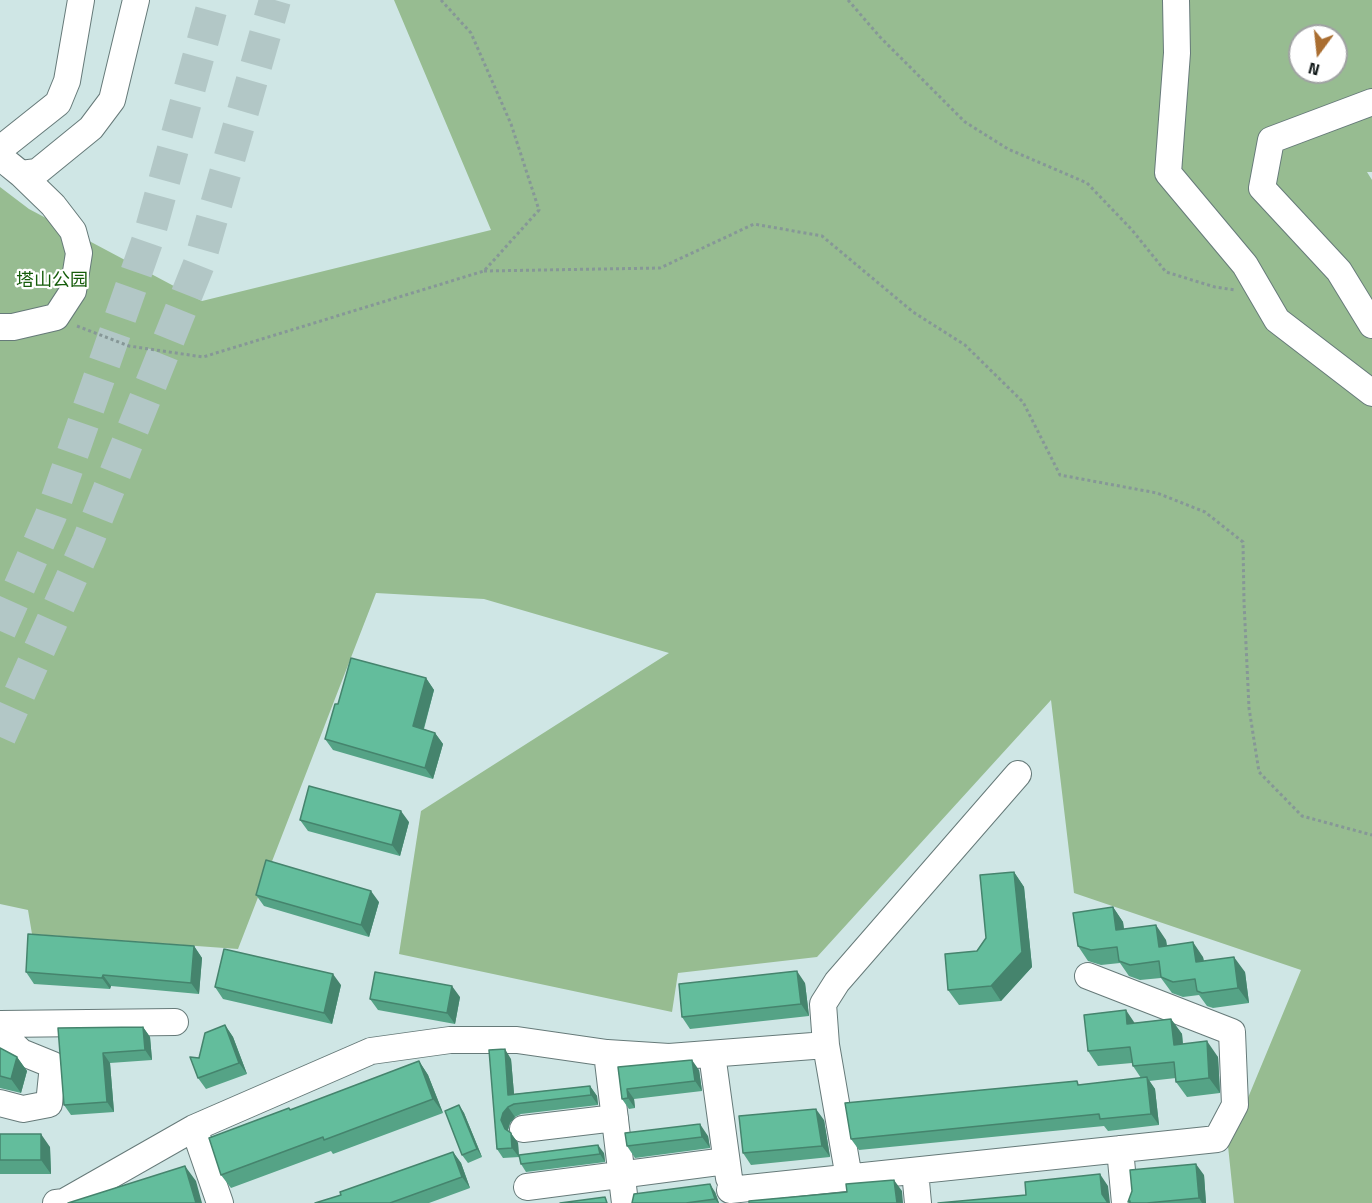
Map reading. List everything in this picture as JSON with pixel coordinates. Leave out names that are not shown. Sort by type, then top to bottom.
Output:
[{"type":"street","points":[[0,149],[58,103],[68,81],[81,0]]},
{"type":"street","points":[[21,174],[37,172],[91,128],[112,100],[136,0]]},
{"type":"street","points":[[1176,0],[1177,53],[1168,173],[1245,265],[1277,320],[1372,393]]},
{"type":"street","points":[[1372,102],[1270,141],[1262,188],[1339,271],[1372,325]]},
{"type":"street","points":[[0,157],[53,205],[73,231],[79,253],[74,291],[56,317],[13,327],[0,327]]},
{"type":"street","points":[[849,1178],[826,1045],[823,1004],[837,982],[1018,774]]},
{"type":"street","points":[[712,1054],[731,1197],[849,1178],[1217,1139],[1235,1105],[1232,1032],[1088,976]]},
{"type":"street","points":[[0,1024],[175,1022]]},
{"type":"street","points":[[0,1032],[21,1052],[53,1065],[49,1104],[23,1109],[0,1103]]},
{"type":"street","points":[[56,1203],[64,1202],[194,1128],[372,1050],[450,1040],[517,1040],[607,1053],[669,1057],[826,1045]]},
{"type":"street","points":[[607,1053],[625,1203]]},
{"type":"street","points":[[523,1129],[615,1118]]},
{"type":"street","points":[[194,1128],[220,1203]]},
{"type":"street","points":[[1120,1149],[1125,1203]]},
{"type":"street","points":[[527,1186],[726,1161]]},
{"type":"street","points":[[915,1171],[918,1203]]},
{"type":"path","points":[[441,0],[471,33],[511,124],[539,210],[484,271]]},
{"type":"path","points":[[848,0],[880,37],[965,122],[1008,149],[1088,183],[1132,230],[1166,272],[1215,287],[1263,295]]},
{"type":"path","points":[[56,317],[129,346],[203,357],[484,271],[660,268],[754,224],[822,236],[913,312],[965,345],[1023,402],[1060,474],[1157,494],[1205,512],[1243,542],[1249,708],[1259,772],[1302,816],[1372,835]]},
{"type":"green space","name":"塔山公园","points":[[394,0],[1372,0],[1372,172],[1367,172],[1372,180],[1372,1203],[1234,1203],[1228,1146],[1301,970],[1074,893],[1051,700],[817,957],[678,973],[672,1012],[399,954],[421,811],[669,653],[484,599],[376,593],[238,949],[32,934],[28,910],[0,904],[0,187],[29,209],[202,301],[491,230]]},
{"type":"building","points":[[351,658],[426,678],[413,726],[435,733],[425,768],[325,739]]},
{"type":"building","points":[[309,786],[401,811],[392,845],[300,820]]},
{"type":"building","points":[[266,860],[371,891],[361,925],[256,895]]},
{"type":"building","points":[[1014,872],[1022,952],[991,986],[948,990],[945,954],[977,951],[986,938],[980,875]]},
{"type":"building","points":[[1113,907],[1116,930],[1156,925],[1159,947],[1193,942],[1196,962],[1234,957],[1238,988],[1202,993],[1197,991],[1195,979],[1173,982],[1161,977],[1159,961],[1130,965],[1119,961],[1117,947],[1091,950],[1078,946],[1073,913]]},
{"type":"building","points":[[28,934],[194,946],[191,983],[103,975],[102,978],[26,972]]},
{"type":"building","points":[[224,949],[333,974],[324,1013],[215,987]]},
{"type":"building","points":[[797,971],[801,1004],[682,1017],[679,984]]},
{"type":"building","points":[[375,972],[452,986],[447,1013],[370,999]]},
{"type":"building","points":[[1126,1010],[1127,1024],[1171,1019],[1174,1045],[1207,1041],[1209,1078],[1176,1082],[1174,1062],[1133,1066],[1130,1047],[1088,1051],[1084,1015]]},
{"type":"building","points":[[225,1025],[239,1063],[198,1078],[190,1057],[199,1058],[205,1033]]},
{"type":"building","points":[[143,1027],[145,1050],[103,1053],[107,1102],[64,1105],[58,1028]]},
{"type":"building","points":[[0,1048],[17,1057],[11,1079],[0,1076]]},
{"type":"building","points":[[505,1049],[508,1095],[590,1086],[591,1095],[514,1104],[508,1107],[501,1120],[505,1129],[511,1133],[512,1148],[497,1149],[489,1050]]},
{"type":"building","points":[[692,1060],[695,1081],[627,1089],[628,1098],[622,1099],[618,1067]]},
{"type":"building","points":[[419,1061],[433,1099],[324,1140],[323,1137],[221,1175],[209,1138]]},
{"type":"building","points":[[1147,1077],[1151,1114],[1100,1119],[1099,1114],[851,1139],[845,1103],[1077,1081],[1078,1085]]},
{"type":"building","points":[[459,1105],[477,1149],[462,1155],[445,1111]]},
{"type":"building","points":[[816,1109],[822,1146],[743,1153],[739,1116]]},
{"type":"building","points":[[700,1124],[702,1137],[627,1146],[625,1133]]},
{"type":"building","points":[[0,1134],[41,1134],[41,1160],[0,1160]]},
{"type":"building","points":[[598,1145],[600,1154],[521,1164],[519,1155]]},
{"type":"building","points":[[453,1152],[462,1177],[390,1203],[315,1203],[341,1195],[340,1192]]},
{"type":"building","points":[[1196,1164],[1199,1198],[1147,1203],[1128,1202],[1132,1191],[1130,1170]]},
{"type":"building","points":[[185,1166],[196,1203],[68,1203]]},
{"type":"building","points":[[1100,1174],[1102,1194],[1108,1203],[938,1203],[1026,1195],[1025,1182]]},
{"type":"building","points":[[894,1180],[897,1203],[749,1203],[749,1201],[847,1192],[846,1184]]},
{"type":"building","points":[[710,1184],[715,1199],[686,1203],[632,1203],[634,1194]]},
{"type":"building","points":[[605,1197],[607,1203],[560,1203]]},
{"type":"tunnel","points":[[0,631],[51,515],[149,236],[214,0]]},
{"type":"tunnel","points":[[0,737],[88,541],[199,264],[275,0]]}]
